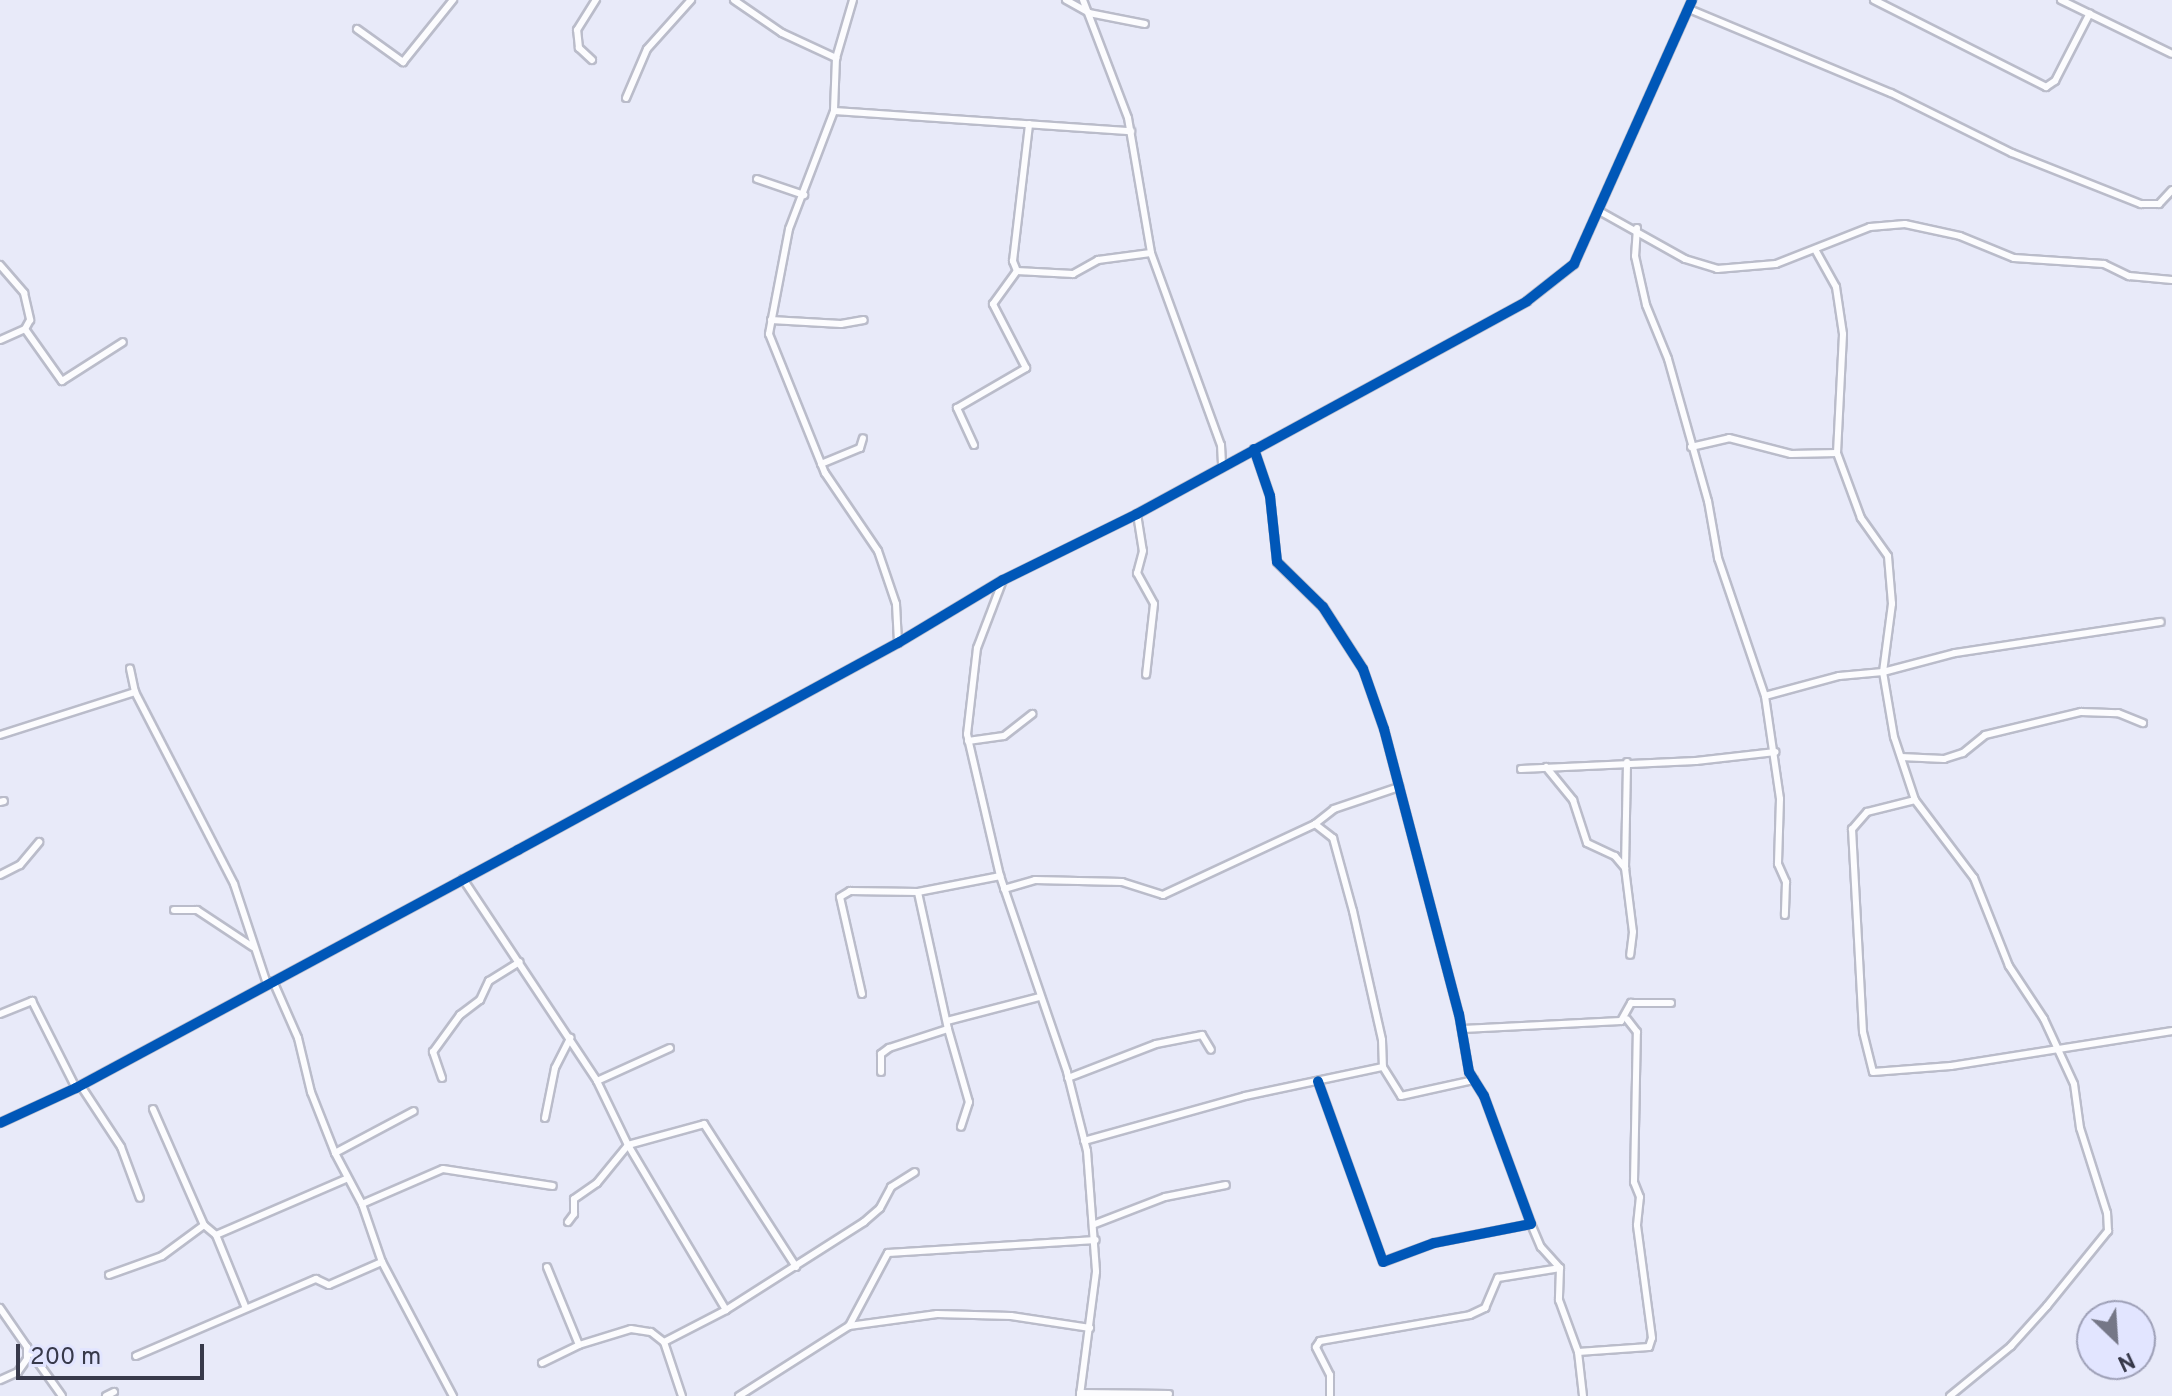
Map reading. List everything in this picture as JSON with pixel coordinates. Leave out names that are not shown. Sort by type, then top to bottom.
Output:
[{"type":"street","points":[[357,29],[403,62],[453,0]]},
{"type":"street","points":[[592,60],[579,48],[577,30],[596,0]]},
{"type":"street","points":[[626,98],[647,49],[691,0]]},
{"type":"street","points":[[734,0],[782,33],[836,58]]},
{"type":"street","points":[[853,0],[836,58],[834,111],[778,271],[769,334],[821,464],[878,551],[896,604],[898,643]]},
{"type":"street","points":[[1066,0],[1089,13],[1145,24]]},
{"type":"street","points":[[1083,0],[1131,131],[1151,253],[1221,445],[1222,466]]},
{"type":"street","points":[[0,1123],[78,1087],[898,643],[1003,580],[1137,514],[1527,301],[1574,264],[1601,212],[1692,0]]},
{"type":"street","points":[[1874,0],[2046,87],[2055,81],[2090,13]]},
{"type":"street","points":[[2061,0],[2172,54]]},
{"type":"street","points":[[1689,9],[1891,93],[2012,153],[2141,204],[2159,204],[2172,190]]},
{"type":"street","points":[[834,111],[1131,131]]},
{"type":"street","points":[[1017,271],[1013,261],[1029,124]]},
{"type":"street","points":[[757,179],[804,195]]},
{"type":"street","points":[[1601,212],[1637,228],[1685,259],[1717,269],[1745,270],[1816,251],[1870,227],[1905,224],[1960,236],[2014,258],[2104,264],[2129,276],[2172,280]]},
{"type":"street","points":[[1637,228],[1635,256],[1643,295],[1668,359],[1725,581],[1765,696],[1775,752],[1778,864],[1786,882],[1785,915]]},
{"type":"street","points":[[1816,251],[1836,287],[1843,334],[1837,453],[1861,518],[1888,556],[1894,579],[1883,672],[1901,757],[1915,800],[1974,878],[2009,966],[2044,1019],[2054,1048],[2074,1084],[2080,1128],[2105,1194],[2108,1231],[2011,1346],[1950,1396]]},
{"type":"street","points":[[1017,271],[1073,274],[1098,260],[1151,253]]},
{"type":"street","points":[[0,265],[24,293],[30,320],[25,329],[0,340]]},
{"type":"street","points":[[974,445],[957,408],[963,400],[1026,368],[993,304],[1017,271]]},
{"type":"street","points":[[771,320],[841,324],[864,320]]},
{"type":"street","points":[[25,329],[62,381],[123,342]]},
{"type":"street","points":[[821,464],[860,448],[863,438]]},
{"type":"street","points":[[1691,447],[1729,438],[1791,454],[1837,453]]},
{"type":"street","points":[[1221,445],[1237,458]]},
{"type":"street","points":[[1254,449],[1270,496],[1277,562],[1323,607],[1363,669],[1399,787],[1474,1080],[1541,1247],[1560,1268],[1559,1300],[1578,1352],[1583,1396]]},
{"type":"street","points":[[1137,514],[1143,551],[1137,573],[1154,604],[1146,675]]},
{"type":"street","points":[[1003,580],[977,648],[966,713],[968,741],[1000,876],[1068,1078],[1084,1141],[1096,1240],[1090,1328],[1080,1395],[1169,1394]]},
{"type":"street","points":[[1765,696],[1839,676],[1883,672],[1955,653],[2161,622]]},
{"type":"street","points":[[130,669],[135,692],[234,884],[250,923],[253,947],[298,1038],[311,1092],[346,1179],[362,1204],[382,1262],[453,1396]]},
{"type":"street","points":[[0,735],[135,692]]},
{"type":"street","points":[[1901,757],[1944,759],[1963,753],[1985,735],[2081,712],[2118,713],[2143,723]]},
{"type":"street","points":[[968,741],[1004,736],[1032,714]]},
{"type":"street","points":[[1521,769],[1775,752]]},
{"type":"street","points":[[1627,762],[1625,868],[1633,932],[1630,955]]},
{"type":"street","points":[[1546,767],[1573,800],[1587,843],[1615,856],[1625,868]]},
{"type":"street","points":[[1004,889],[1035,880],[1122,882],[1163,895],[1315,824],[1334,809],[1399,787]]},
{"type":"street","points":[[1915,800],[1867,812],[1852,829],[1863,1032],[1873,1072],[1951,1066],[2172,1031]]},
{"type":"street","points":[[1315,824],[1333,838],[1382,1040],[1383,1067],[1401,1096],[1474,1080]]},
{"type":"street","points":[[0,875],[20,865],[39,842]]},
{"type":"street","points":[[862,994],[840,897],[850,891],[918,892],[1000,876]]},
{"type":"street","points":[[463,879],[597,1081],[628,1145],[726,1310]]},
{"type":"street","points":[[918,892],[969,1102],[961,1127]]},
{"type":"street","points":[[174,910],[197,910],[253,947]]},
{"type":"street","points":[[442,1078],[433,1052],[460,1015],[480,1000],[489,981],[520,962]]},
{"type":"street","points":[[881,1072],[881,1054],[889,1048],[948,1025],[1040,997]]},
{"type":"street","points":[[0,1014],[32,1001],[78,1087],[121,1147],[140,1198]]},
{"type":"street","points":[[1627,1019],[1631,1003],[1671,1003]]},
{"type":"street","points":[[1463,1029],[1627,1019]]},
{"type":"street","points":[[1578,1352],[1608,1346],[1649,1347],[1652,1338],[1637,1225],[1640,1197],[1634,1182],[1637,1032],[1627,1019]]},
{"type":"street","points":[[1068,1078],[1156,1044],[1202,1035],[1211,1050]]},
{"type":"street","points":[[545,1118],[555,1068],[570,1038]]},
{"type":"street","points":[[597,1081],[670,1048]]},
{"type":"street","points":[[1084,1141],[1383,1067]]},
{"type":"street","points":[[1318,1081],[1383,1262],[1434,1243],[1531,1224]]},
{"type":"street","points":[[153,1109],[204,1225],[216,1235],[245,1306]]},
{"type":"street","points":[[335,1153],[414,1111]]},
{"type":"street","points":[[568,1222],[574,1214],[574,1199],[597,1183],[628,1145],[704,1124],[796,1267]]},
{"type":"street","points":[[362,1204],[443,1169],[553,1186]]},
{"type":"street","points":[[664,1342],[726,1310],[864,1222],[880,1208],[891,1187],[915,1172]]},
{"type":"street","points":[[216,1235],[346,1179]]},
{"type":"street","points":[[1095,1224],[1165,1197],[1226,1185]]},
{"type":"street","points":[[109,1275],[162,1256],[204,1225]]},
{"type":"street","points":[[849,1326],[888,1253],[1096,1240]]},
{"type":"street","points":[[136,1356],[245,1306],[316,1279],[329,1285],[382,1262]]},
{"type":"street","points":[[547,1267],[579,1345]]},
{"type":"street","points":[[1330,1396],[1330,1375],[1316,1347],[1320,1341],[1470,1315],[1485,1308],[1498,1278],[1560,1268]]},
{"type":"street","points":[[0,1308],[62,1396]]},
{"type":"street","points":[[739,1396],[849,1326],[937,1314],[1011,1316],[1090,1328]]},
{"type":"street","points":[[542,1363],[579,1345],[631,1329],[651,1332],[664,1342],[682,1396]]},
{"type":"street","points":[[0,1380],[18,1372],[27,1347]]},
{"type":"street","points":[[106,1396],[114,1392]]},
{"type":"cycle path","points":[[0,1123],[76,1088],[898,643],[1003,580],[1137,514],[1527,301],[1574,264],[1692,0]]},
{"type":"cycle path","points":[[1254,449],[1270,496],[1277,562],[1323,607],[1363,669],[1384,729],[1459,1014],[1469,1072],[1484,1096],[1531,1224],[1434,1243],[1383,1262],[1318,1081]]}]
